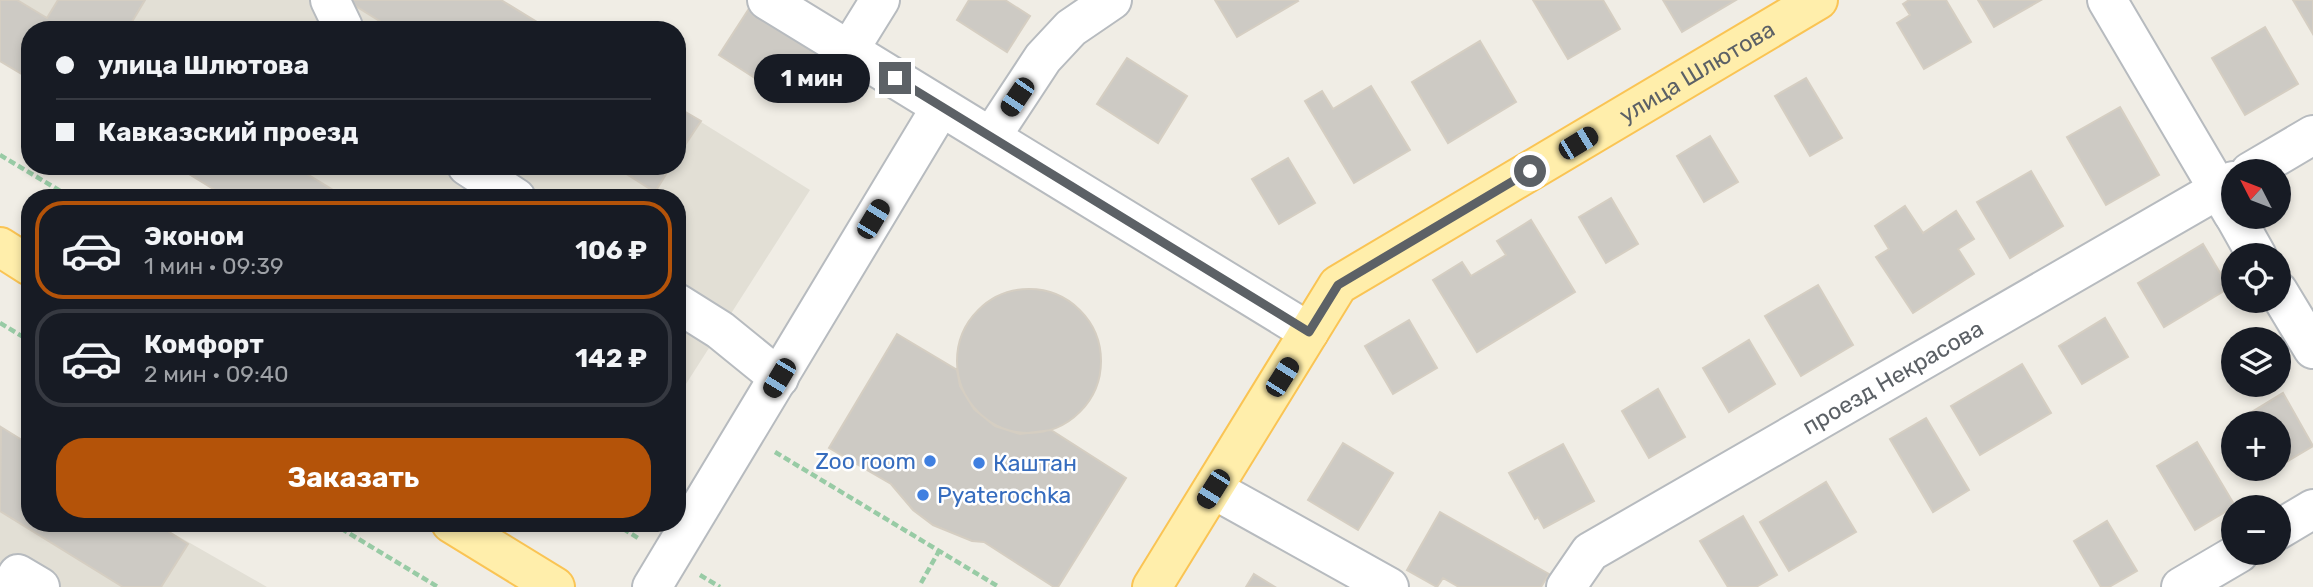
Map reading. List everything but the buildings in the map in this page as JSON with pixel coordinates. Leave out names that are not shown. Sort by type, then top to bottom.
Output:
[{"type":"main road","name":"улица Шлютова","points":[[1152,587],[1338,285],[1818,0]]},
{"type":"main road","points":[[0,247],[21,260]]},
{"type":"main road","points":[[466,532],[555,587]]},
{"type":"street","points":[[330,0],[341,21]]},
{"type":"street","points":[[767,0],[1309,332]]},
{"type":"street","points":[[849,50],[880,0]]},
{"type":"street","points":[[991,137],[1043,58],[1071,28],[1112,0]]},
{"type":"street","points":[[2108,0],[2221,175]]},
{"type":"street","points":[[686,531],[941,107]]},
{"type":"street","name":"проезд Некрасова","points":[[2281,159],[2313,135]]},
{"type":"street","points":[[481,175],[502,189]]},
{"type":"street","name":"проезд Некрасова","points":[[1566,587],[1590,552],[2221,202]]},
{"type":"street","points":[[686,309],[720,330],[779,378]]},
{"type":"street","points":[[2291,313],[2313,349]]},
{"type":"street","points":[[1213,489],[1389,587]]},
{"type":"street","points":[[2291,522],[2313,509]]},
{"type":"street","points":[[652,587],[685,532]]},
{"type":"street","points":[[2181,587],[2221,564]]},
{"type":"street","points":[[10,587],[18,574],[40,587]]},
{"type":"path","points":[[0,155],[21,168]]},
{"type":"path","points":[[33,175],[57,189]]},
{"type":"path","points":[[0,323],[21,336]]},
{"type":"path","points":[[745,434],[999,587]]},
{"type":"path","points":[[347,532],[438,587]]},
{"type":"path","points":[[921,583],[939,551]]},
{"type":"shaded area","points":[[0,0],[501,0],[535,21],[21,21],[21,74],[0,61]]},
{"type":"shaded area","points":[[686,113],[810,190],[686,384],[686,189],[213,189],[191,175],[686,175]]},
{"type":"shaded area","points":[[0,427],[21,440],[21,532],[171,532],[267,587],[0,587]]},
{"type":"place","name":"Zoo room","points":[[930,461]]},
{"type":"place","name":"Каштан","points":[[979,463]]},
{"type":"place","name":"Pyaterochka","points":[[923,495]]},
{"type":"route","points":[[895,78],[1309,332],[1338,285],[1530,171]]}]
